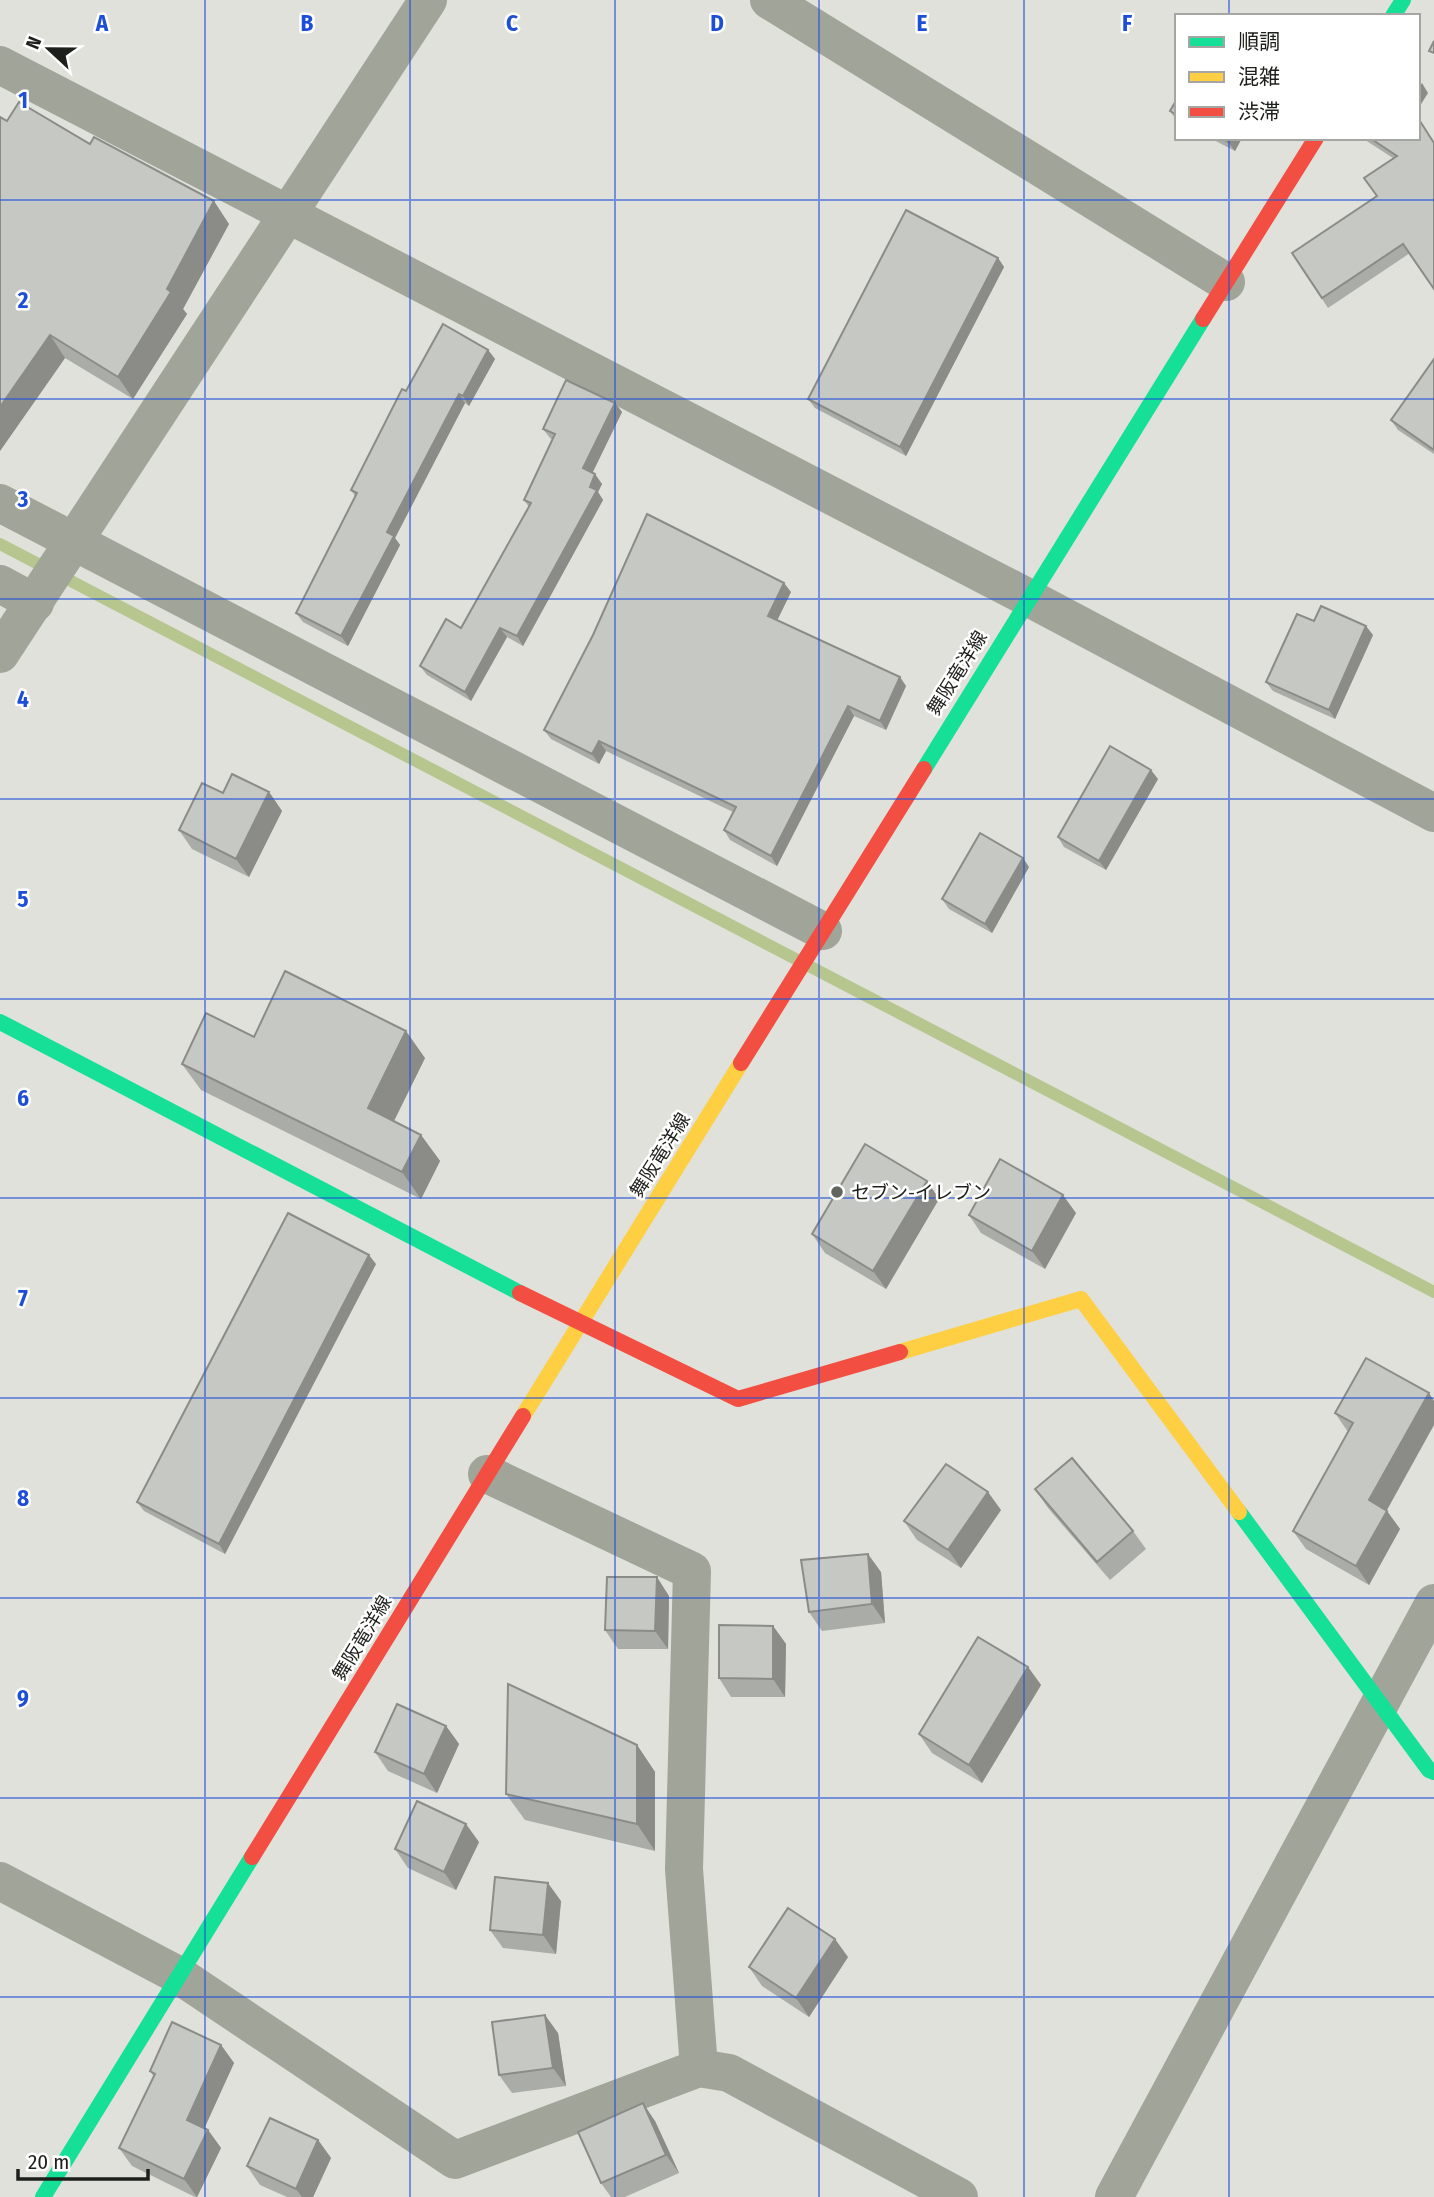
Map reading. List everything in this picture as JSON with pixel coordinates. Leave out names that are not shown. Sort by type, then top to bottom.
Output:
[{"type":"main road","name":"舞阪竜洋線","points":[[43,2197],[579,1324],[1315,140]]},
{"type":"main road","points":[[0,1022],[579,1324],[738,1399],[1081,1299],[1429,1770],[1434,1772]]},
{"type":"street","points":[[0,654],[285,214],[428,0]]},
{"type":"street","points":[[769,0],[1226,282]]},
{"type":"street","points":[[0,65],[1029,598],[1434,813]]},
{"type":"street","points":[[0,503],[825,927]]},
{"type":"street","points":[[0,584],[35,603]]},
{"type":"street","points":[[487,1474],[692,1570],[684,1869],[699,2068]]},
{"type":"street","points":[[1114,2197],[1434,1603]]},
{"type":"street","points":[[0,1881],[180,1976],[455,2160],[699,2068],[729,2073],[959,2197]]},
{"type":"building","points":[[19,102],[90,144],[94,137],[214,201],[167,289],[171,292],[118,377],[50,335],[0,407],[0,117],[7,121]]},
{"type":"building","points":[[1420,121],[1434,143],[1434,289],[1403,244],[1322,298],[1292,253],[1377,196],[1364,178],[1397,156],[1373,140],[1420,140]]},
{"type":"building","points":[[906,210],[998,258],[900,447],[808,399]]},
{"type":"building","points":[[443,324],[488,350],[463,396],[459,394],[387,532],[394,536],[341,636],[296,613],[357,493],[351,490],[402,389],[406,391]]},
{"type":"building","points":[[1434,359],[1434,450],[1391,420]]},
{"type":"building","points":[[566,380],[615,403],[583,468],[595,474],[590,487],[597,490],[517,636],[500,628],[465,692],[420,666],[446,619],[461,628],[531,503],[524,500],[555,434],[543,429]]},
{"type":"building","points":[[647,514],[784,583],[768,616],[900,677],[880,721],[848,706],[771,856],[724,830],[736,807],[599,741],[592,754],[544,730],[593,635]]},
{"type":"building","points":[[1321,606],[1366,626],[1329,710],[1266,682],[1297,614],[1314,621]]},
{"type":"building","points":[[1110,746],[1151,770],[1099,861],[1058,837]]},
{"type":"building","points":[[232,774],[269,792],[236,859],[179,830],[202,783],[223,793]]},
{"type":"building","points":[[980,833],[1023,858],[985,924],[942,899]]},
{"type":"building","points":[[285,971],[406,1031],[368,1108],[421,1135],[402,1172],[182,1064],[206,1013],[254,1037]]},
{"type":"building","points":[[865,1144],[927,1181],[873,1271],[812,1234]]},
{"type":"building","points":[[1000,1159],[1063,1195],[1032,1251],[969,1215]]},
{"type":"building","points":[[288,1213],[369,1255],[219,1544],[137,1502]]},
{"type":"building","points":[[1366,1358],[1429,1393],[1369,1500],[1387,1511],[1356,1566],[1293,1531],[1353,1423],[1335,1413]]},
{"type":"building","points":[[1072,1458],[1133,1531],[1097,1562],[1035,1489]]},
{"type":"building","points":[[946,1464],[988,1492],[948,1550],[904,1521]]},
{"type":"building","points":[[868,1554],[872,1604],[809,1612],[801,1560]]},
{"type":"building","points":[[607,1577],[657,1577],[655,1631],[605,1630]]},
{"type":"building","points":[[719,1625],[773,1626],[773,1679],[719,1678]]},
{"type":"building","points":[[978,1637],[1028,1667],[969,1765],[919,1734]]},
{"type":"building","points":[[508,1684],[637,1745],[637,1824],[506,1794]]},
{"type":"building","points":[[397,1704],[446,1726],[424,1774],[375,1752]]},
{"type":"building","points":[[417,1801],[466,1824],[444,1872],[395,1849]]},
{"type":"building","points":[[495,1877],[548,1883],[543,1935],[490,1930]]},
{"type":"building","points":[[788,1908],[835,1939],[796,1998],[749,1967]]},
{"type":"building","points":[[545,2015],[553,2068],[499,2075],[492,2022]]},
{"type":"building","points":[[172,2022],[221,2045],[187,2120],[208,2130],[184,2179],[119,2148],[155,2074],[150,2071]]},
{"type":"building","points":[[643,2103],[666,2155],[601,2183],[578,2132]]},
{"type":"building","points":[[270,2118],[318,2140],[296,2189],[247,2166]]},
{"type":"waterway","points":[[0,544],[1434,1292]]},
{"type":"traffic: fast","points":[[1394,14],[1403,0]]},
{"type":"traffic: fast","points":[[924,769],[1203,319]]},
{"type":"traffic: fast","points":[[0,1022],[520,1293]]},
{"type":"traffic: fast","points":[[1239,1512],[1429,1770],[1434,1772]]},
{"type":"traffic: fast","points":[[43,2197],[252,1857]]},
{"type":"traffic: slow","points":[[523,1416],[741,1063]]},
{"type":"traffic: slow","points":[[900,1352],[1081,1299],[1239,1512]]},
{"type":"traffic: jam","points":[[1203,319],[1315,140]]},
{"type":"traffic: jam","points":[[741,1063],[924,769]]},
{"type":"traffic: jam","points":[[520,1293],[738,1399],[900,1352]]},
{"type":"traffic: jam","points":[[252,1857],[523,1416]]},
{"type":"place","name":"セブン-イレブン","points":[[837,1192]]}]
